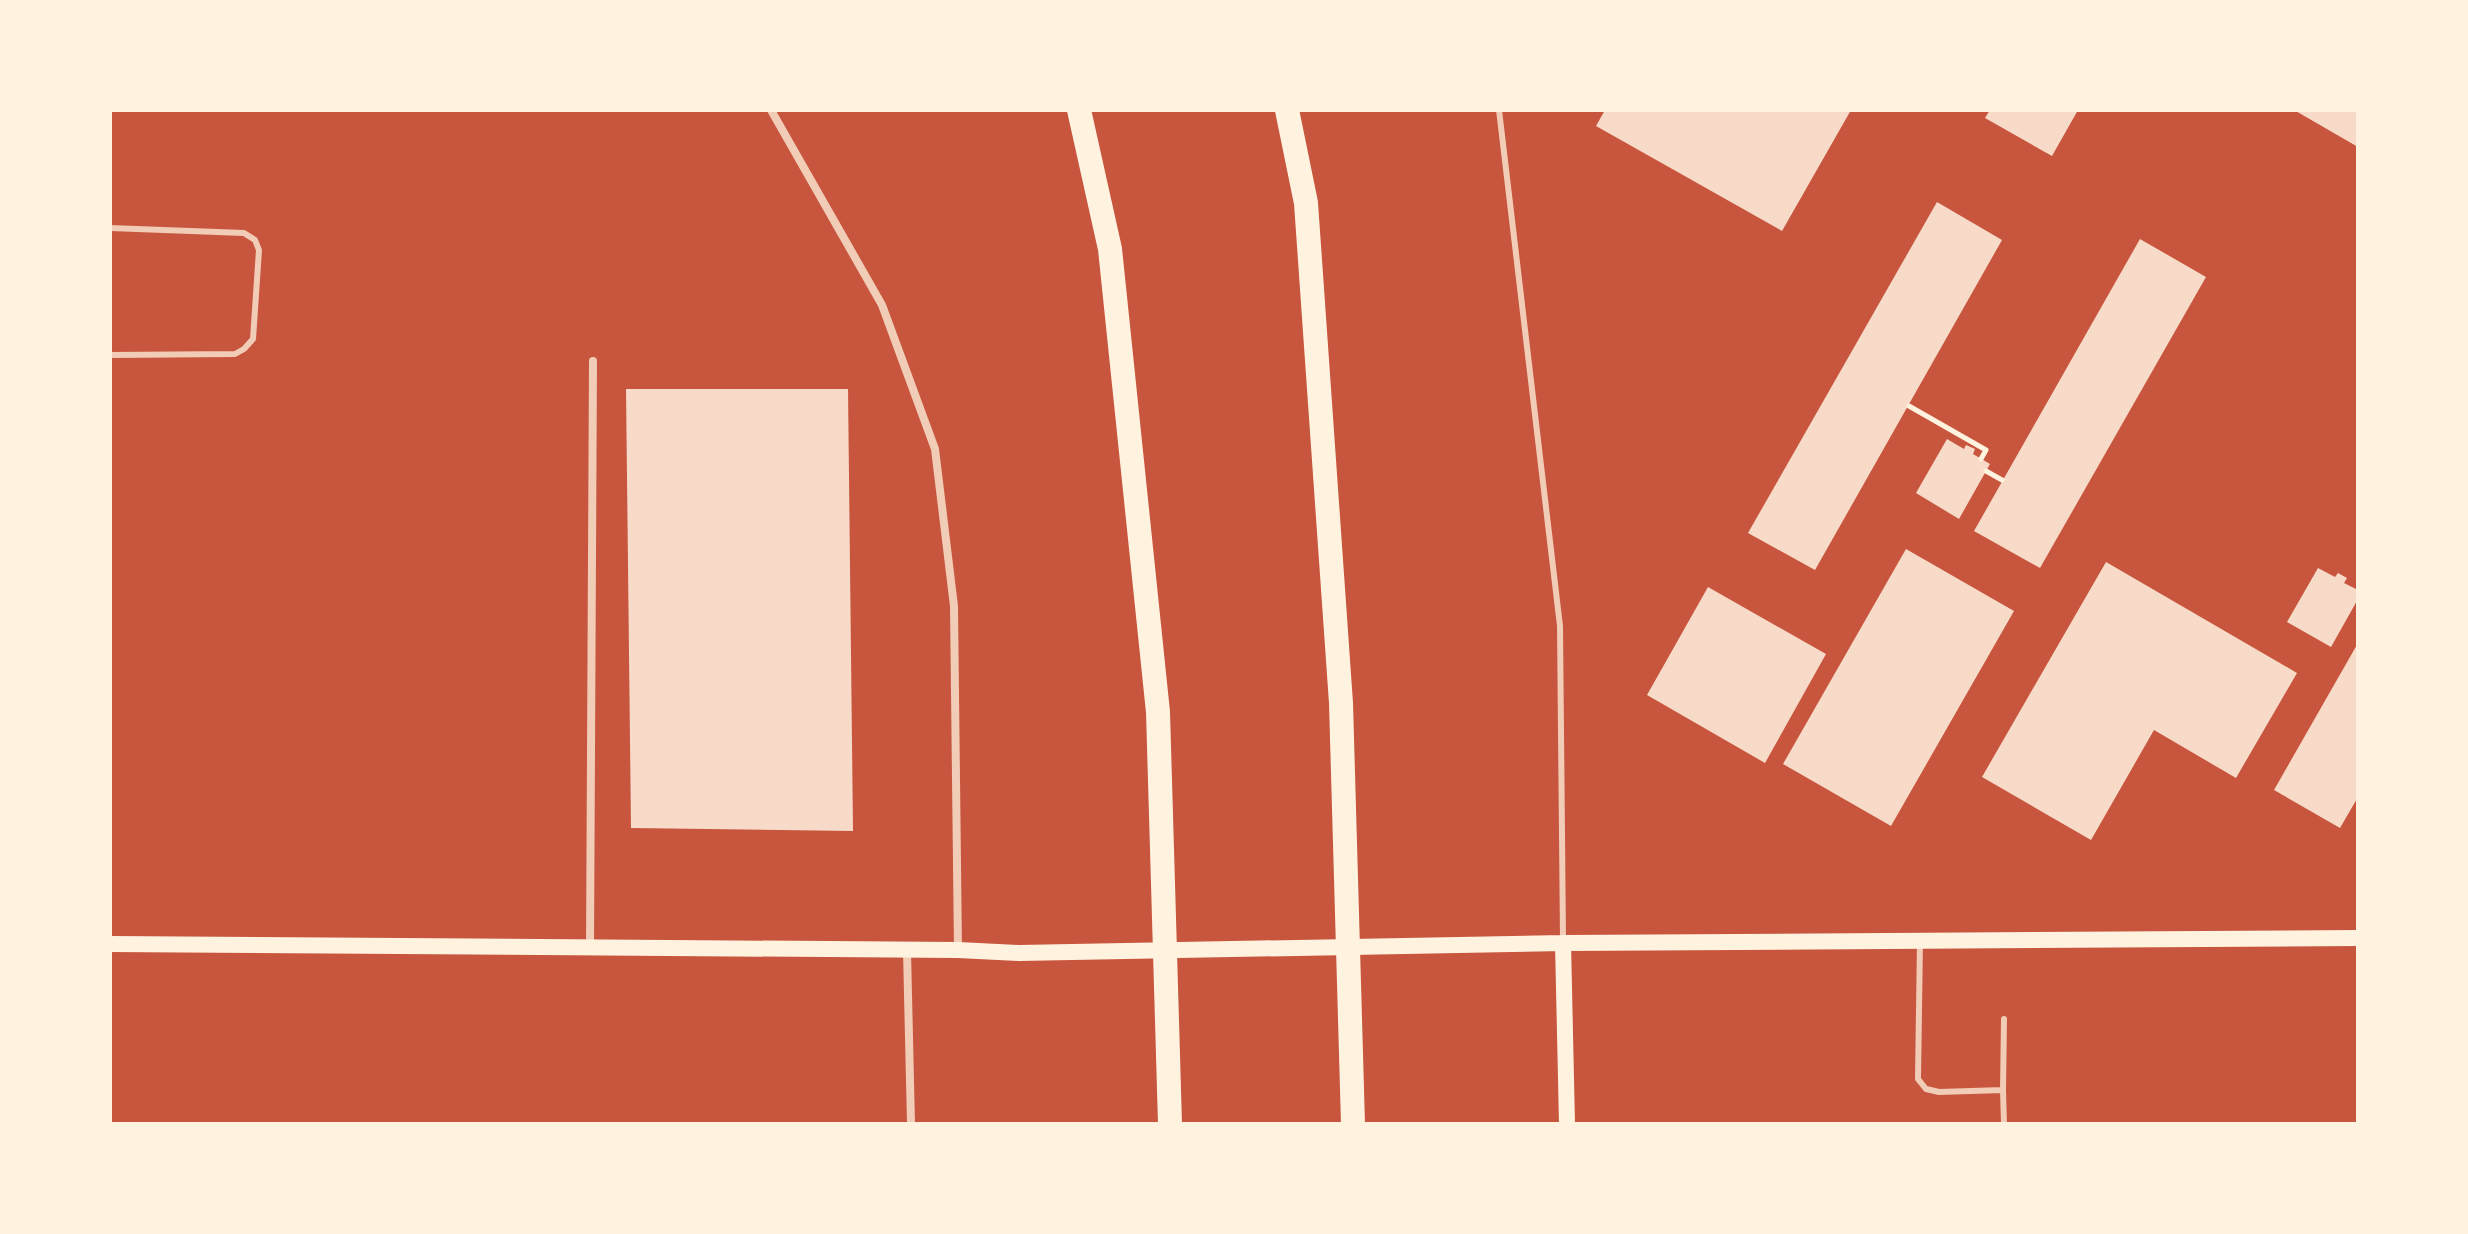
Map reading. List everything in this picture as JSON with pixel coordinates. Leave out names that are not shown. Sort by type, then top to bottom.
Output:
[{"type":"highway","points":[[1079,110],[1110,249],[1158,712],[1170,1124]]},
{"type":"highway","points":[[1287,110],[1306,203],[1341,703],[1353,1124]]},
{"type":"main road","points":[[110,944],[1019,953],[1563,943],[2358,938]]},
{"type":"main road","points":[[1563,943],[1567,1124]]},
{"type":"street","points":[[771,110],[882,305],[935,449],[954,606],[958,950]]},
{"type":"street","points":[[590,949],[593,361]]},
{"type":"street","points":[[907,951],[911,1124]]},
{"type":"lane","points":[[1499,110],[1560,626],[1563,943]]},
{"type":"lane","points":[[110,228],[244,233],[255,240],[259,250],[253,339],[244,349],[235,354],[110,355]]},
{"type":"lane","points":[[1920,941],[1918,1079],[1926,1089],[1939,1092],[2003,1090]]},
{"type":"lane","points":[[2004,1019],[2004,1124]]},
{"type":"path","points":[[1909,406],[1986,450],[1981,459]]},
{"type":"path","points":[[1955,444],[1960,435]]},
{"type":"path","points":[[1986,471],[2002,480]]},
{"type":"building","points":[[1605,110],[1851,110],[1782,231],[1596,126]]},
{"type":"building","points":[[1990,110],[2078,110],[2052,156],[1985,118]]},
{"type":"building","points":[[2294,110],[2358,110],[2358,147]]},
{"type":"building","points":[[1937,202],[2002,240],[1815,570],[1748,533]]},
{"type":"building","points":[[2140,239],[2206,277],[2040,568],[1974,531]]},
{"type":"building","points":[[626,389],[848,389],[853,831],[631,828]]},
{"type":"building","points":[[1947,439],[1964,449],[1966,445],[1975,449],[1973,454],[1990,464],[1959,519],[1916,493]]},
{"type":"building","points":[[1906,549],[2014,611],[1891,826],[1783,764]]},
{"type":"building","points":[[2106,562],[2297,673],[2236,778],[2154,730],[2091,840],[1982,777]]},
{"type":"building","points":[[2318,568],[2335,577],[2338,573],[2347,578],[2344,583],[2358,590],[2358,599],[2331,647],[2287,622]]},
{"type":"building","points":[[1708,587],[1826,654],[1765,763],[1647,695]]},
{"type":"building","points":[[2358,643],[2358,797],[2340,828],[2274,790]]}]
